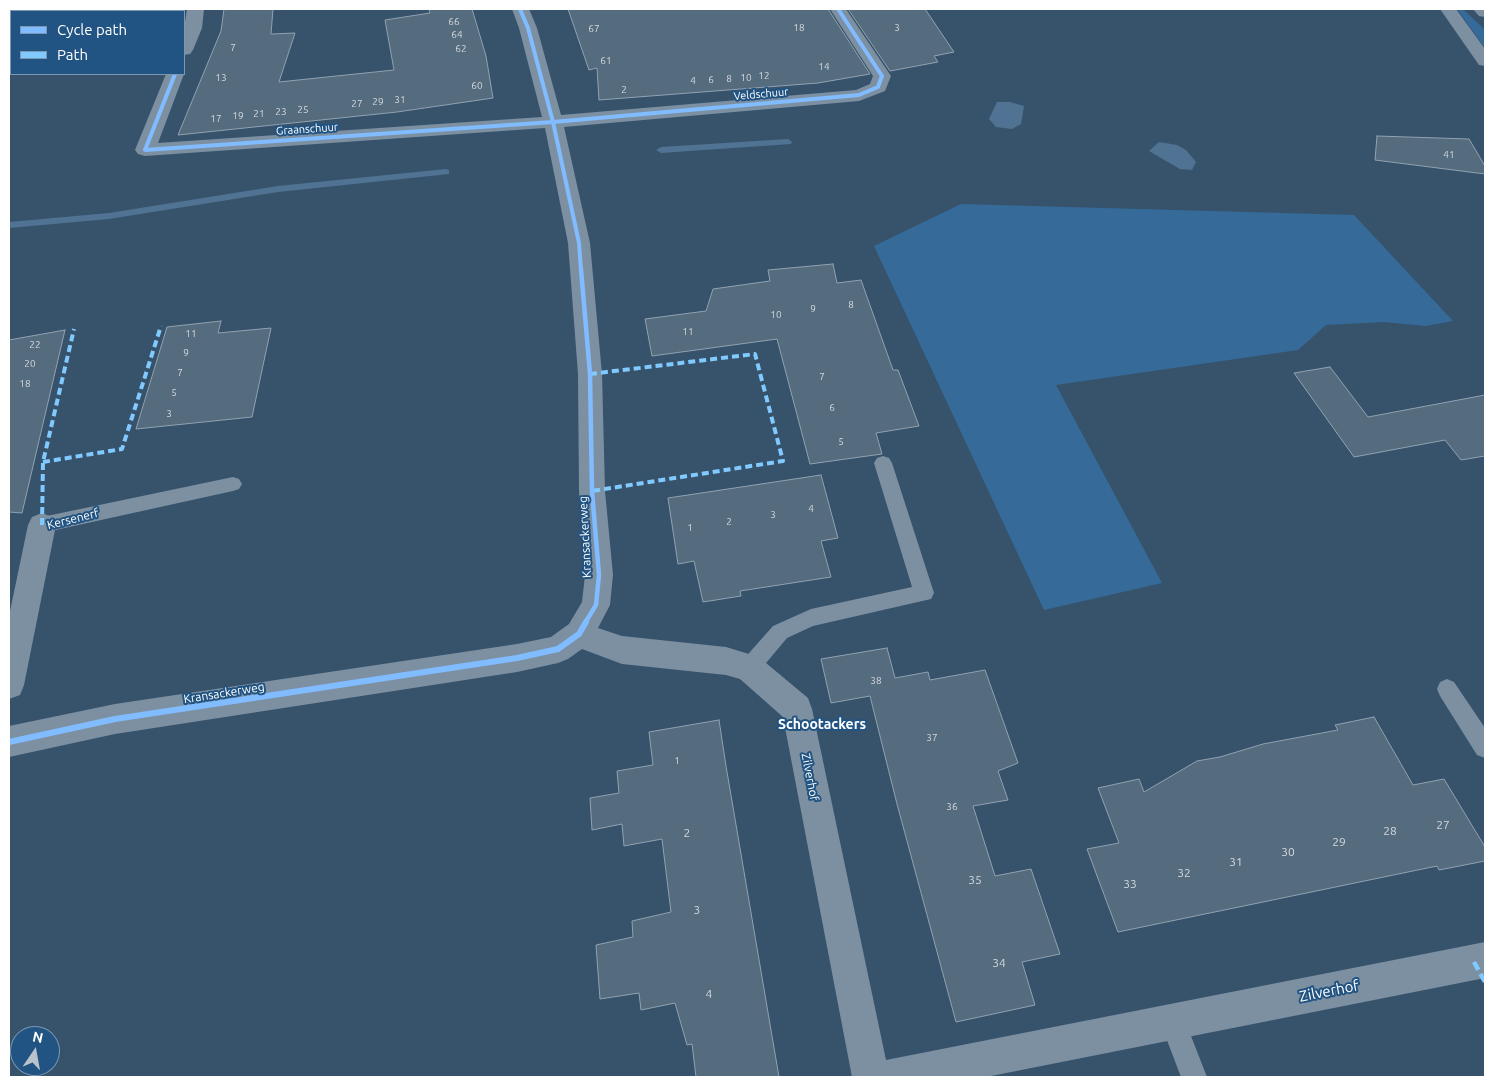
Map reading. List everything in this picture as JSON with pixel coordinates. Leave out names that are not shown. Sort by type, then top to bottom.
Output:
[{"type":"street","points":[[185,47],[192,28],[195,9]]},
{"type":"street","name":"Kransackerweg","points":[[9,742],[115,719],[517,658],[558,650],[579,634],[596,605],[599,575],[592,491],[590,374],[578,243],[553,122],[528,28],[520,9]]},
{"type":"street","name":"Veldschuur","points":[[553,122],[859,95],[878,87],[882,76],[838,9]]},
{"type":"street","points":[[1448,9],[1485,59]]},
{"type":"street","points":[[1482,9],[1485,12]]},
{"type":"street","name":"Graanschuur","points":[[175,75],[145,150],[553,122]]},
{"type":"street","name":"Kersenerf","points":[[9,685],[42,525]]},
{"type":"street","name":"Zilverhof","points":[[579,634],[622,650],[726,661],[749,668],[797,709],[871,1077]]},
{"type":"street","name":"Zilverhof","points":[[892,1077],[1485,960]]},
{"type":"lane","points":[[749,668],[780,632],[811,618],[924,593],[883,463]]},
{"type":"lane","name":"Kersenerf","points":[[42,525],[233,484]]},
{"type":"lane","points":[[1447,689],[1485,746]]},
{"type":"lane","points":[[1173,1022],[1194,1077]]},
{"type":"shaded area","points":[[9,9],[162,9],[10,10],[9,39]]},
{"type":"shaded area","points":[[1457,9],[1463,9],[1485,30],[1485,48]]},
{"type":"shaded area","points":[[997,102],[1010,102],[1024,106],[1021,124],[1012,129],[996,127],[989,119]]},
{"type":"shaded area","points":[[1159,142],[1177,145],[1186,150],[1196,162],[1192,170],[1180,169],[1149,151]]},
{"type":"shaded area","points":[[961,204],[1354,215],[1453,321],[1426,326],[1384,322],[1326,325],[1298,350],[1056,385],[1162,583],[1044,610],[874,246]]},
{"type":"building","points":[[224,9],[273,9],[271,34],[295,33],[279,82],[394,70],[385,20],[430,13],[429,9],[472,9],[486,56],[493,98],[397,112],[178,135],[221,31]]},
{"type":"building","points":[[568,9],[828,9],[870,74],[818,83],[599,100],[597,68],[589,70]]},
{"type":"building","points":[[848,9],[925,9],[954,52],[934,56],[938,62],[890,71]]},
{"type":"building","points":[[1377,136],[1469,139],[1485,166],[1485,174],[1375,160]]},
{"type":"building","points":[[833,264],[837,283],[861,280],[893,370],[898,370],[919,426],[876,433],[882,454],[810,464],[777,339],[652,356],[645,319],[706,311],[713,289],[770,281],[768,270]]},
{"type":"building","points":[[221,321],[218,333],[271,328],[252,417],[136,429],[167,327]]},
{"type":"building","points":[[65,330],[22,513],[9,512],[9,340]]},
{"type":"building","points":[[1330,367],[1368,417],[1485,395],[1485,456],[1461,460],[1445,440],[1354,457],[1294,373]]},
{"type":"building","points":[[821,475],[838,538],[821,541],[831,577],[740,591],[741,596],[703,602],[694,561],[678,564],[668,498]]},
{"type":"building","points":[[887,648],[895,678],[928,672],[930,680],[985,670],[1018,763],[998,771],[1008,800],[973,806],[995,876],[1031,869],[1060,954],[1022,962],[1035,1005],[956,1022],[870,696],[831,703],[821,659]]},
{"type":"building","points":[[1374,717],[1413,785],[1444,779],[1485,847],[1485,861],[1439,870],[1437,866],[1118,932],[1087,849],[1119,843],[1098,788],[1139,779],[1144,792],[1197,761],[1220,757],[1263,744],[1338,730],[1335,725]]},
{"type":"building","points":[[719,720],[779,1077],[696,1077],[692,1044],[687,1045],[675,1003],[641,1010],[639,993],[600,999],[596,945],[633,937],[632,921],[671,912],[662,839],[624,846],[622,824],[592,830],[590,798],[619,793],[617,771],[653,765],[649,732]]},
{"type":"waterway","points":[[661,150],[788,142]]},
{"type":"waterway","points":[[9,225],[109,216],[278,189],[446,172]]},
{"type":"marked path","points":[[43,462],[122,449],[161,326]]},
{"type":"marked path","points":[[42,525],[43,462],[74,329]]},
{"type":"marked path","points":[[590,374],[755,354],[783,461],[592,491]]},
{"type":"marked path","points":[[1474,962],[1485,982]]},
{"type":"cycle path","points":[[9,742],[115,719],[517,658],[558,649],[579,634],[596,605],[599,575],[592,491],[590,374],[579,243],[553,122],[528,28],[520,9]]},
{"type":"cycle path","points":[[175,75],[145,150],[553,122],[859,95],[878,87],[882,76],[838,9]]},
{"type":"district","name":"Schootackers","points":[[822,724]]}]
